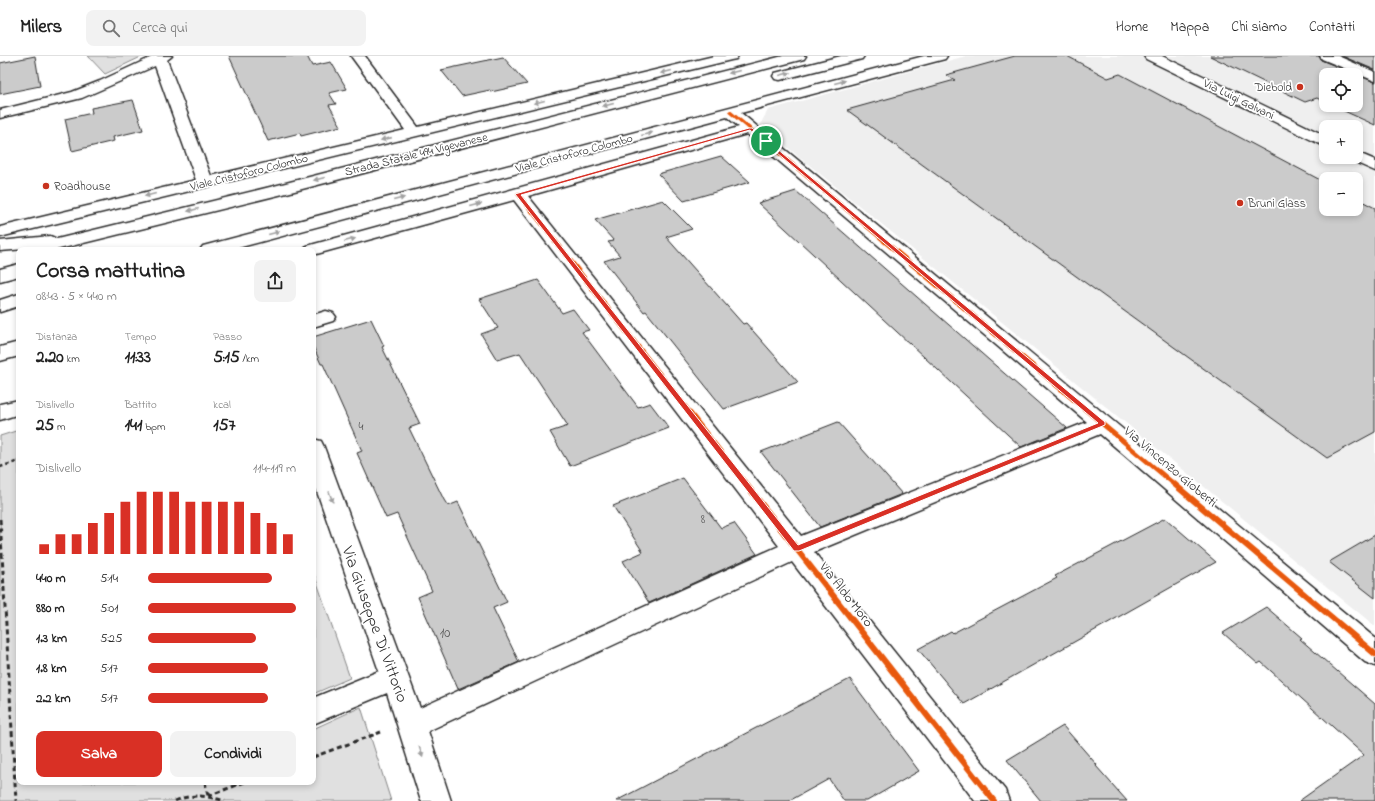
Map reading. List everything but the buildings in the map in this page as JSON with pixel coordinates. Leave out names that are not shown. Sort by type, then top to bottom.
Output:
[{"type":"street","points":[[358,56],[414,132]]},
{"type":"street","name":"Viale Cristoforo Colombo","points":[[0,232],[731,56]]},
{"type":"street","name":"Strada Statale 494 Vigevanese","points":[[46,247],[273,191],[799,56]]},
{"type":"street","name":"Strada Statale 494 Vigevanese","points":[[127,242],[857,56]]},
{"type":"street","name":"Viale Cristoforo Colombo","points":[[241,246],[940,56]]},
{"type":"street","name":"Via Luigi Galvani","points":[[1151,56],[1319,139]]},
{"type":"street","points":[[1327,56],[1375,77]]},
{"type":"street","points":[[0,114],[77,95],[105,84],[162,57],[204,182]]},
{"type":"street","name":"Via Vincenzo Gioberti","points":[[730,112],[1375,654]]},
{"type":"street","points":[[316,249],[750,129]]},
{"type":"street","points":[[1363,160],[1375,166]]},
{"type":"street","name":"Via Aldo Moro","points":[[518,194],[994,801]]},
{"type":"street","points":[[0,246],[83,238]]},
{"type":"street","points":[[0,258],[16,255]]},
{"type":"street","points":[[0,275],[16,271]]},
{"type":"street","points":[[0,306],[16,301]]},
{"type":"street","points":[[0,354],[16,350]]},
{"type":"street","points":[[0,412],[16,408]]},
{"type":"street","points":[[412,725],[796,549],[1103,424]]},
{"type":"street","name":"Via Giuseppe Di Vittorio","points":[[316,455],[412,725],[436,801]]},
{"type":"street","points":[[316,710],[395,677]]},
{"type":"path","points":[[0,467],[16,462]]},
{"type":"path","points":[[0,519],[16,801]]},
{"type":"path","points":[[316,755],[381,732]]},
{"type":"path","points":[[206,785],[208,796]]},
{"type":"path","points":[[208,796],[237,785]]},
{"type":"path","points":[[175,801],[186,795],[208,796],[225,801]]},
{"type":"shaded area","points":[[88,56],[143,56],[105,74]]},
{"type":"shaded area","points":[[966,56],[1375,56],[1375,626],[760,125],[768,110]]},
{"type":"shaded area","points":[[16,431],[16,785],[316,785],[316,728],[361,707],[391,801],[0,801],[0,436]]},
{"type":"shaded area","points":[[316,580],[350,678],[316,693]]},
{"type":"cycle path","points":[[730,112],[1375,654]]},
{"type":"cycle path","points":[[518,194],[994,801]]},
{"type":"place","name":"Diebold","points":[[1300,87]]},
{"type":"place","name":"Roadhouse","points":[[46,186]]},
{"type":"place","name":"Bruni Glass","points":[[1240,203]]},
{"type":"route","points":[[750,129],[766,141],[1103,424],[796,549],[518,194],[750,129]]}]
